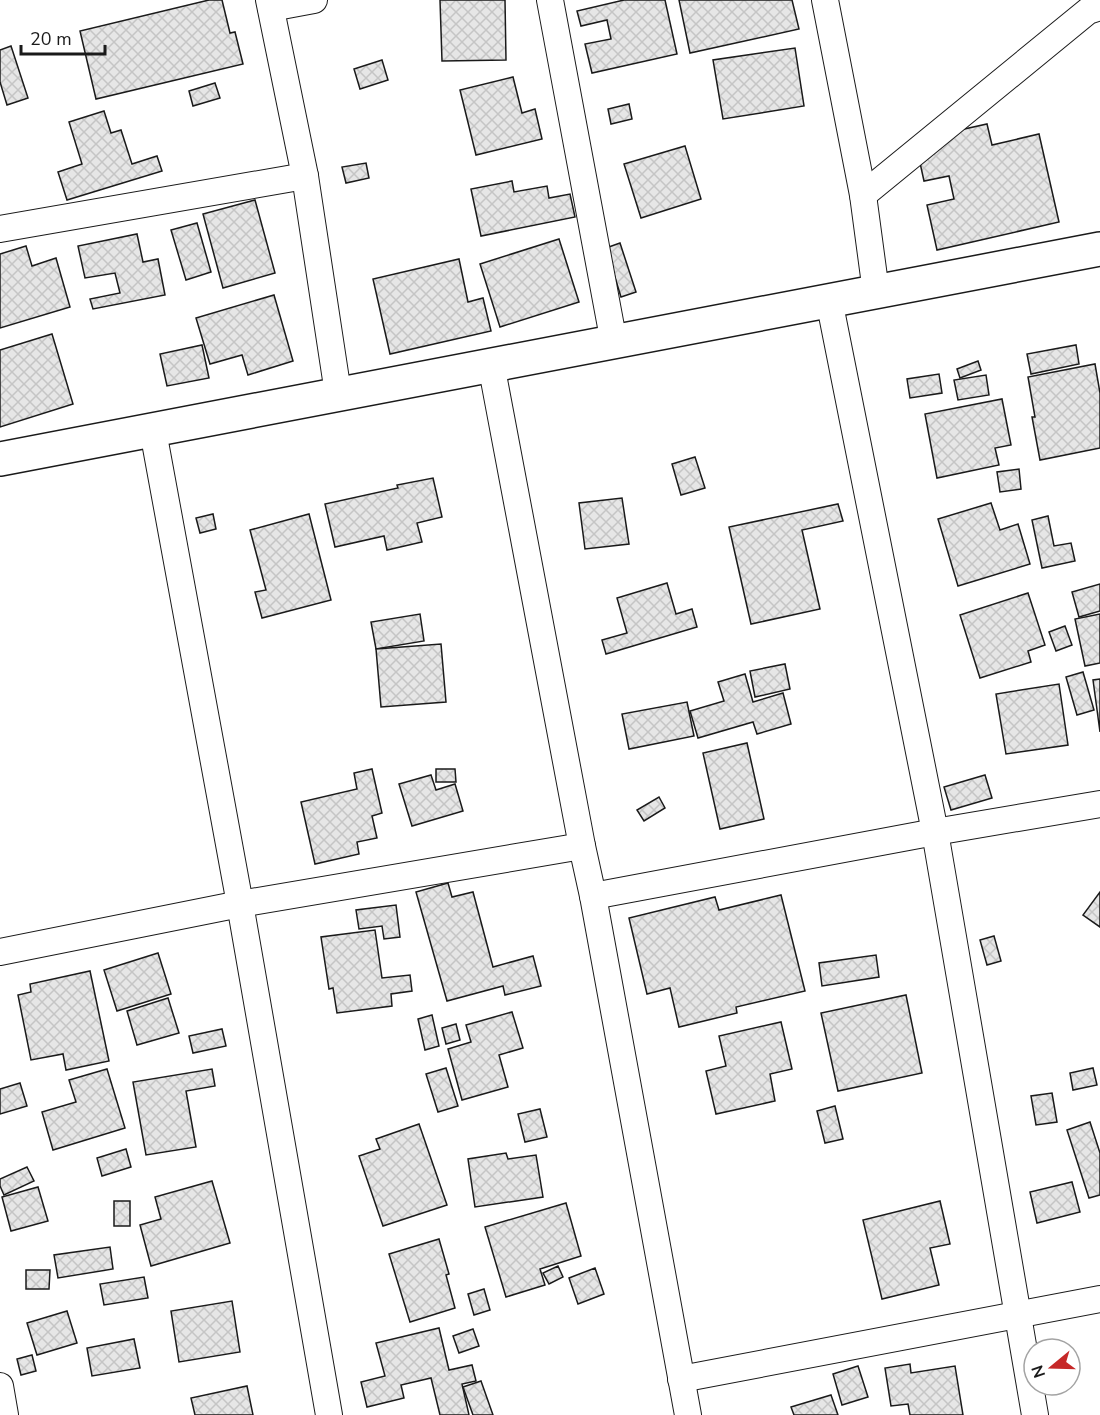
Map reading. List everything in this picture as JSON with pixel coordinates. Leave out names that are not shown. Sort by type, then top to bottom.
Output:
[{"type":"street","points":[[314,0],[270,4],[305,176],[338,393]]},
{"type":"street","points":[[550,0],[614,343]]},
{"type":"street","points":[[825,0],[863,195],[876,292]]},
{"type":"street","points":[[863,195],[1090,6]]},
{"type":"street","points":[[0,229],[305,176]]},
{"type":"street","points":[[0,459],[1100,249]]},
{"type":"street","points":[[829,300],[935,832],[1035,1415]]},
{"type":"street","points":[[491,364],[593,896],[688,1415]]},
{"type":"street","points":[[153,430],[240,904],[329,1415]]},
{"type":"street","points":[[593,896],[935,832],[1100,804]]},
{"type":"street","points":[[0,952],[240,904],[582,846]]},
{"type":"street","points":[[681,1379],[1100,1299]]},
{"type":"street","points":[[0,1386],[5,1415]]},
{"type":"building","points":[[209,0],[222,0],[230,33],[235,32],[243,64],[96,99],[80,31]]},
{"type":"building","points":[[440,0],[505,0],[506,60],[442,61]]},
{"type":"building","points":[[624,0],[665,0],[677,54],[592,73],[585,44],[611,39],[607,20],[581,26],[577,11]]},
{"type":"building","points":[[679,0],[792,0],[799,29],[690,53]]},
{"type":"building","points":[[11,46],[28,98],[7,105],[0,82],[0,50]]},
{"type":"building","points":[[795,48],[804,106],[723,119],[713,60]]},
{"type":"building","points":[[382,60],[388,80],[360,89],[354,69]]},
{"type":"building","points":[[513,77],[522,113],[535,109],[542,139],[476,155],[460,90]]},
{"type":"building","points":[[215,83],[220,98],[193,106],[189,91]]},
{"type":"building","points":[[629,104],[632,119],[611,124],[608,109]]},
{"type":"building","points":[[104,111],[111,133],[121,130],[132,164],[157,156],[162,171],[67,200],[58,172],[82,164],[69,122]]},
{"type":"building","points":[[987,124],[992,145],[1039,134],[1059,222],[937,250],[927,205],[954,199],[949,176],[924,181],[915,140]]},
{"type":"building","points":[[685,146],[701,199],[641,218],[624,164]]},
{"type":"building","points":[[366,163],[369,178],[346,183],[342,167]]},
{"type":"building","points":[[512,181],[514,192],[547,186],[549,198],[570,194],[575,217],[481,236],[471,189]]},
{"type":"building","points":[[255,200],[275,273],[223,288],[203,214]]},
{"type":"building","points":[[197,223],[211,272],[186,280],[171,230]]},
{"type":"building","points":[[137,234],[143,262],[158,259],[165,295],[93,309],[90,299],[120,293],[115,273],[85,278],[78,246]]},
{"type":"building","points":[[559,239],[579,302],[500,327],[480,264]]},
{"type":"building","points":[[620,243],[636,292],[621,297],[606,248]]},
{"type":"building","points":[[26,246],[32,266],[56,258],[70,307],[0,328],[0,254]]},
{"type":"building","points":[[459,259],[468,302],[483,298],[491,331],[390,354],[373,279]]},
{"type":"building","points":[[274,295],[293,361],[248,375],[242,355],[210,364],[196,318]]},
{"type":"building","points":[[52,334],[73,404],[0,427],[0,350]]},
{"type":"building","points":[[202,345],[209,378],[167,386],[160,354]]},
{"type":"building","points":[[1076,345],[1079,364],[1031,374],[1027,354]]},
{"type":"building","points":[[978,361],[981,370],[960,378],[957,369]]},
{"type":"building","points":[[1095,364],[1100,393],[1100,448],[1040,460],[1028,377]]},
{"type":"building","points":[[939,374],[942,393],[910,398],[907,379]]},
{"type":"building","points":[[986,375],[989,395],[958,400],[954,380]]},
{"type":"building","points":[[1002,399],[1011,445],[995,448],[999,465],[937,478],[925,414]]},
{"type":"building","points":[[695,457],[705,488],[681,495],[672,464]]},
{"type":"building","points":[[1019,469],[1021,489],[1000,492],[997,472]]},
{"type":"building","points":[[433,478],[442,517],[417,523],[422,542],[387,550],[384,536],[335,547],[325,504]]},
{"type":"building","points":[[622,498],[629,544],[585,549],[579,503]]},
{"type":"building","points":[[991,503],[1000,530],[1018,524],[1030,564],[958,586],[938,519]]},
{"type":"building","points":[[838,504],[843,521],[802,530],[820,609],[751,624],[729,527]]},
{"type":"building","points":[[213,514],[216,529],[200,533],[196,518]]},
{"type":"building","points":[[309,514],[331,600],[262,618],[255,592],[266,590],[250,530]]},
{"type":"building","points":[[1048,516],[1054,546],[1071,543],[1075,561],[1042,568],[1032,520]]},
{"type":"building","points":[[667,583],[676,614],[692,609],[697,627],[606,654],[602,640],[627,633],[617,598]]},
{"type":"building","points":[[1100,584],[1100,611],[1079,617],[1072,592]]},
{"type":"building","points":[[1028,593],[1045,645],[1028,651],[1031,662],[980,678],[960,615]]},
{"type":"building","points":[[420,614],[424,641],[376,649],[371,622]]},
{"type":"building","points":[[1100,614],[1100,663],[1085,666],[1075,619]]},
{"type":"building","points":[[1065,626],[1072,645],[1056,651],[1049,632]]},
{"type":"building","points":[[441,644],[446,702],[381,707],[376,649]]},
{"type":"building","points":[[785,664],[790,689],[755,697],[750,671]]},
{"type":"building","points":[[1083,672],[1094,710],[1077,715],[1066,677]]},
{"type":"building","points":[[745,674],[753,702],[783,693],[791,724],[757,734],[753,722],[698,738],[690,711],[724,701],[718,682]]},
{"type":"building","points":[[1100,679],[1100,732],[1093,680]]},
{"type":"building","points":[[1059,684],[1068,745],[1006,754],[996,694]]},
{"type":"building","points":[[687,702],[694,736],[629,749],[622,714]]},
{"type":"building","points":[[747,743],[764,819],[720,829],[703,753]]},
{"type":"building","points":[[372,769],[382,813],[372,816],[377,838],[357,842],[359,854],[315,864],[301,802],[357,789],[354,773]]},
{"type":"building","points":[[436,769],[455,769],[456,782],[436,782]]},
{"type":"building","points":[[431,775],[436,790],[455,784],[463,811],[412,826],[399,784]]},
{"type":"building","points":[[985,775],[992,798],[951,810],[944,787]]},
{"type":"building","points":[[659,797],[665,808],[644,821],[637,810]]},
{"type":"building","points":[[448,883],[452,897],[473,892],[493,967],[533,956],[541,986],[505,995],[503,986],[447,1001],[416,892]]},
{"type":"building","points":[[1100,892],[1100,927],[1083,915]]},
{"type":"building","points":[[781,895],[805,991],[736,1007],[737,1013],[679,1027],[670,988],[647,994],[629,918],[715,897],[719,910]]},
{"type":"building","points":[[396,905],[400,937],[384,939],[382,926],[359,929],[356,910]]},
{"type":"building","points":[[375,930],[382,978],[410,975],[412,991],[391,994],[392,1006],[337,1013],[333,988],[329,989],[321,937]]},
{"type":"building","points":[[994,936],[1001,961],[987,965],[980,940]]},
{"type":"building","points":[[158,953],[171,994],[117,1011],[104,970]]},
{"type":"building","points":[[876,955],[879,977],[822,986],[819,963]]},
{"type":"building","points":[[90,971],[109,1061],[66,1070],[63,1054],[31,1060],[18,995],[31,992],[30,984]]},
{"type":"building","points":[[906,995],[922,1073],[838,1091],[821,1013]]},
{"type":"building","points":[[168,998],[179,1033],[137,1045],[127,1011]]},
{"type":"building","points":[[512,1012],[523,1048],[499,1055],[508,1087],[462,1100],[448,1049],[471,1042],[466,1025]]},
{"type":"building","points":[[432,1015],[439,1046],[425,1050],[418,1019]]},
{"type":"building","points":[[781,1022],[792,1069],[770,1074],[775,1101],[716,1114],[706,1071],[726,1066],[719,1036]]},
{"type":"building","points":[[456,1024],[460,1040],[446,1044],[442,1028]]},
{"type":"building","points":[[222,1029],[226,1046],[193,1053],[189,1036]]},
{"type":"building","points":[[446,1068],[458,1106],[438,1112],[426,1074]]},
{"type":"building","points":[[1093,1068],[1097,1085],[1073,1090],[1070,1073]]},
{"type":"building","points":[[107,1069],[125,1128],[53,1150],[42,1112],[76,1102],[69,1080]]},
{"type":"building","points":[[212,1069],[215,1086],[186,1091],[196,1147],[146,1155],[133,1082]]},
{"type":"building","points":[[20,1083],[27,1106],[0,1114],[0,1089]]},
{"type":"building","points":[[1052,1093],[1057,1122],[1036,1125],[1031,1096]]},
{"type":"building","points":[[835,1106],[843,1139],[825,1143],[817,1111]]},
{"type":"building","points":[[540,1109],[547,1137],[525,1142],[518,1114]]},
{"type":"building","points":[[1090,1122],[1100,1153],[1100,1195],[1089,1198],[1067,1130]]},
{"type":"building","points":[[419,1124],[447,1205],[383,1226],[359,1156],[380,1149],[376,1139]]},
{"type":"building","points":[[126,1149],[131,1167],[102,1176],[97,1158]]},
{"type":"building","points":[[506,1153],[508,1159],[536,1155],[543,1197],[475,1207],[468,1159]]},
{"type":"building","points":[[27,1167],[34,1181],[4,1195],[0,1179]]},
{"type":"building","points":[[212,1181],[230,1243],[151,1266],[140,1225],[161,1219],[155,1197]]},
{"type":"building","points":[[1072,1182],[1080,1212],[1037,1223],[1030,1192]]},
{"type":"building","points":[[38,1187],[48,1221],[11,1231],[2,1197]]},
{"type":"building","points":[[114,1201],[130,1201],[130,1226],[114,1226]]},
{"type":"building","points":[[940,1201],[950,1244],[930,1248],[939,1285],[882,1299],[863,1220]]},
{"type":"building","points":[[566,1203],[581,1256],[540,1269],[545,1285],[506,1297],[485,1227]]},
{"type":"building","points":[[439,1239],[449,1274],[446,1275],[455,1308],[410,1322],[389,1254]]},
{"type":"building","points":[[110,1247],[113,1269],[58,1278],[54,1255]]},
{"type":"building","points":[[558,1266],[563,1277],[549,1284],[543,1273]]},
{"type":"building","points":[[595,1268],[604,1294],[578,1304],[569,1278]]},
{"type":"building","points":[[26,1270],[50,1270],[49,1289],[26,1289]]},
{"type":"building","points":[[144,1277],[148,1298],[104,1305],[100,1284]]},
{"type":"building","points":[[484,1289],[490,1310],[474,1315],[468,1294]]},
{"type":"building","points":[[232,1301],[240,1352],[179,1362],[171,1311]]},
{"type":"building","points":[[67,1311],[77,1343],[37,1355],[27,1323]]},
{"type":"building","points":[[439,1328],[449,1370],[472,1365],[476,1381],[462,1384],[469,1415],[440,1415],[431,1378],[401,1385],[404,1398],[367,1407],[361,1382],[385,1376],[376,1343]]},
{"type":"building","points":[[473,1329],[479,1346],[459,1353],[453,1336]]},
{"type":"building","points":[[134,1339],[140,1368],[92,1376],[87,1348]]},
{"type":"building","points":[[32,1355],[36,1371],[21,1375],[17,1359]]},
{"type":"building","points":[[910,1364],[911,1373],[955,1366],[963,1415],[910,1415],[908,1404],[891,1406],[885,1368]]},
{"type":"building","points":[[858,1366],[868,1397],[842,1405],[833,1374]]},
{"type":"building","points":[[481,1381],[493,1415],[473,1415],[463,1387]]},
{"type":"building","points":[[247,1386],[253,1415],[195,1415],[191,1398]]},
{"type":"building","points":[[831,1395],[838,1415],[794,1415],[791,1407]]}]
